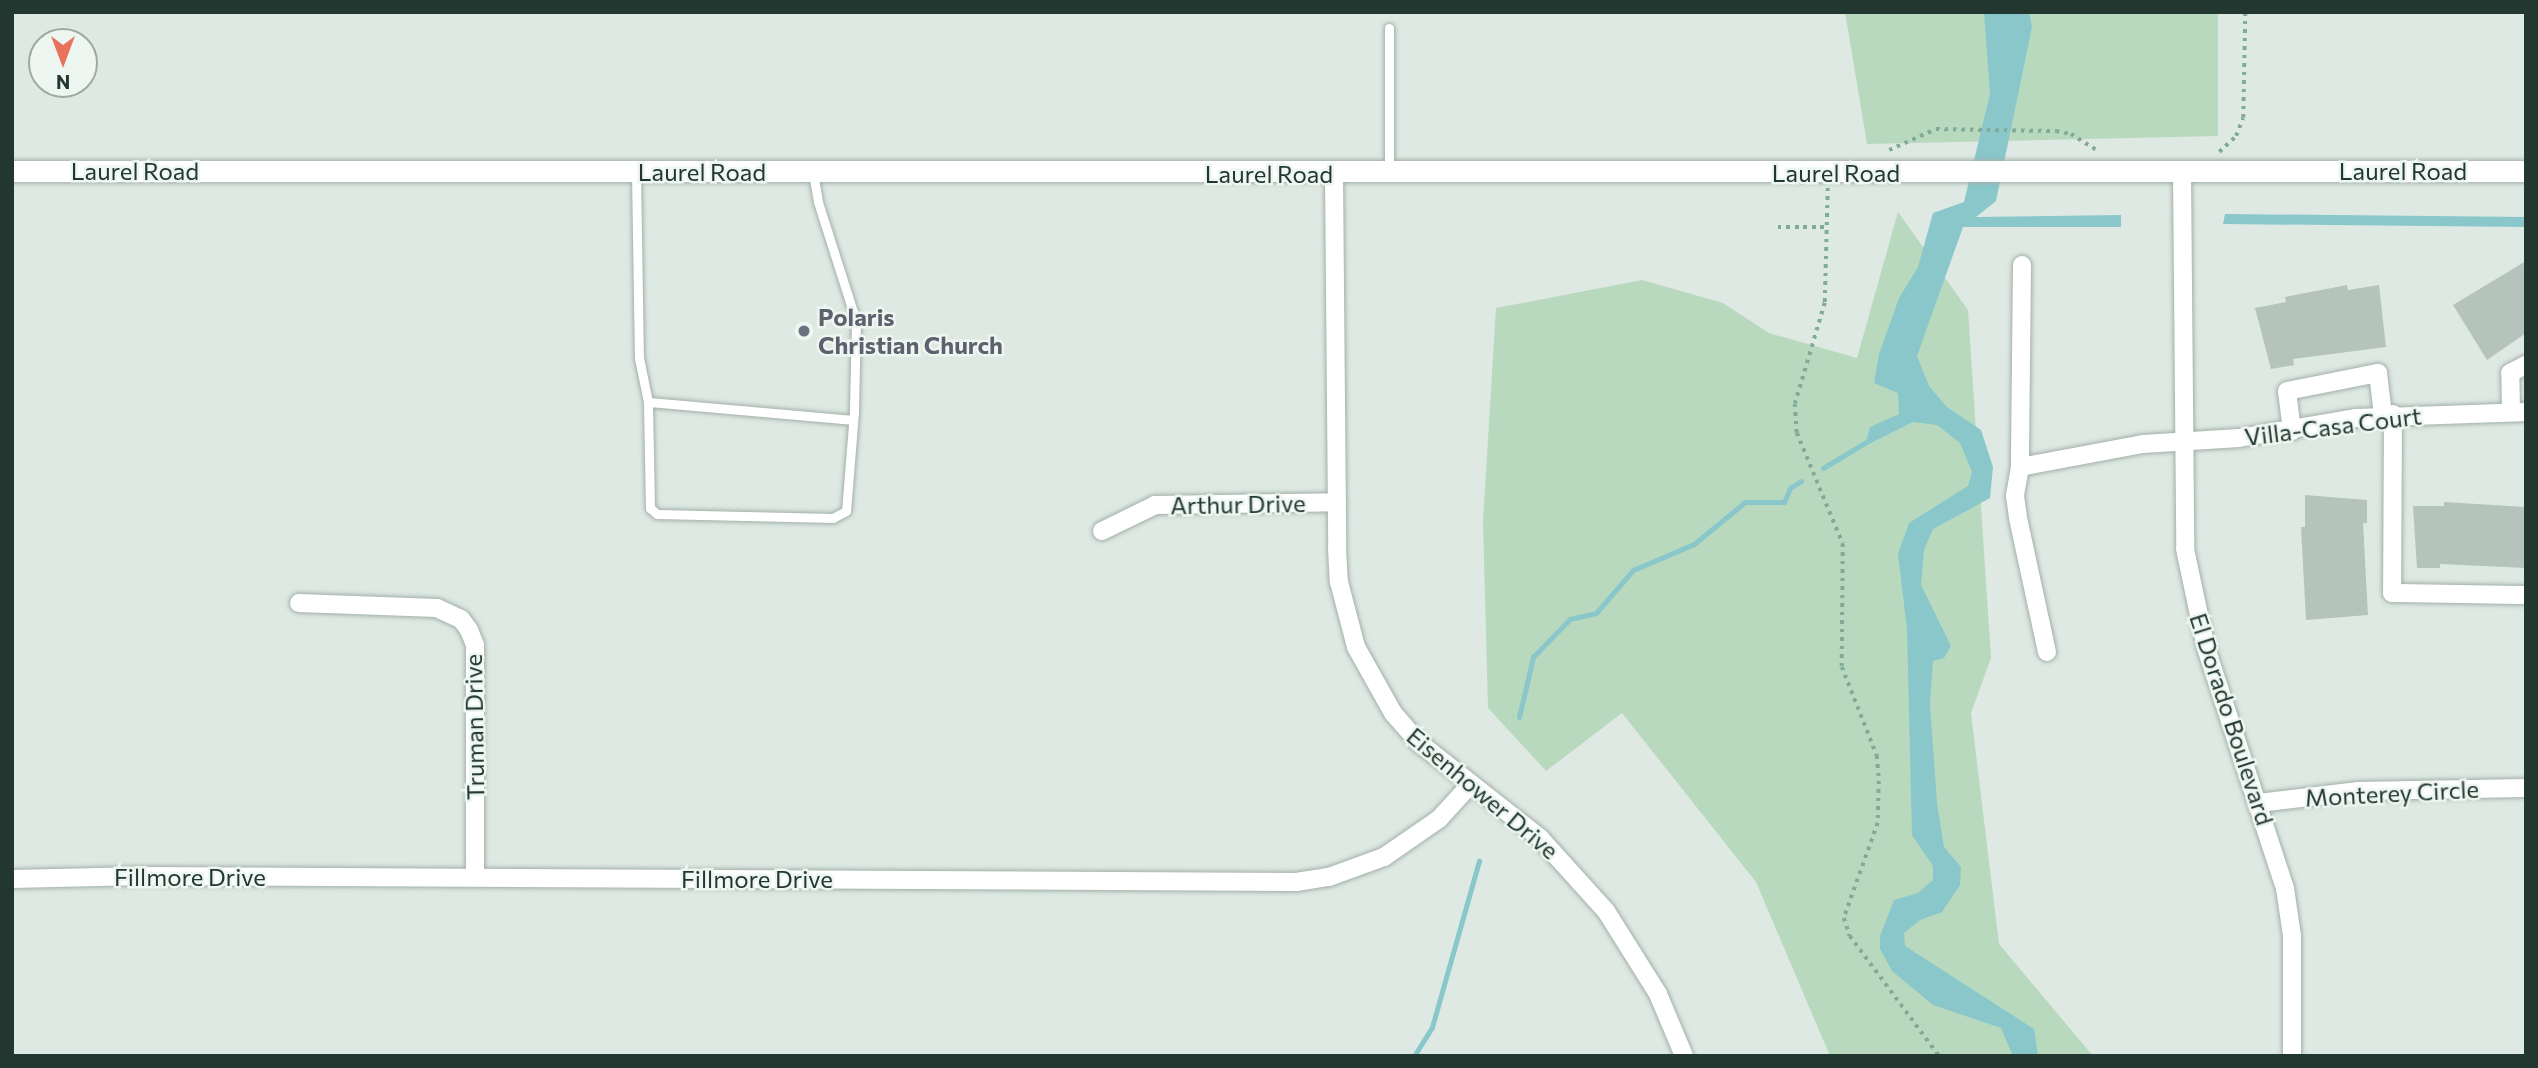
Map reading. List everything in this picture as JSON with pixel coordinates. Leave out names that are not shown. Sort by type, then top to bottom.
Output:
[{"type":"street","name":"Laurel Road","points":[[12,171],[1828,174],[2526,170]]},
{"type":"street","name":"El Dorado Boulevard","points":[[2182,171],[2182,441],[2186,550],[2193,599],[2285,888],[2290,924],[2292,1056]]},
{"type":"street","name":"Eisenhower Drive","points":[[1334,174],[1337,502],[1339,582],[1345,614],[1372,681],[1418,742],[1540,838],[1606,911],[1658,994],[1684,1056]]},
{"type":"street","points":[[2022,265],[2020,467],[2015,496],[2047,652]]},
{"type":"street","points":[[2518,412],[2510,373],[2526,365]]},
{"type":"street","points":[[2292,431],[2287,391],[2378,373],[2388,415],[2392,593],[2526,595]]},
{"type":"street","name":"Villa-Casa Court","points":[[2020,467],[2182,441],[2292,431],[2388,415],[2518,412]]},
{"type":"street","name":"Arthur Drive","points":[[1102,531],[1155,505],[1337,502]]},
{"type":"street","name":"Truman Drive","points":[[299,603],[437,608],[461,619],[469,630],[475,645],[475,877]]},
{"type":"street","name":"Fillmore Drive","points":[[12,879],[475,877],[1296,882],[1329,877],[1384,857],[1439,819],[1471,783]]},
{"type":"street","name":"Monterey Circle","points":[[2259,803],[2358,791],[2526,788]]},
{"type":"lane","points":[[1388,174],[1390,28]]},
{"type":"lane","points":[[636,172],[639,358],[648,402],[650,508],[657,514],[840,516],[846,511],[856,321],[818,202],[813,173]]},
{"type":"lane","points":[[648,402],[852,420]]},
{"type":"path","points":[[2209,157],[2236,136],[2243,118],[2245,12]]},
{"type":"path","points":[[1885,152],[1922,134],[1945,130],[2043,130],[2071,134],[2103,152]]},
{"type":"path","points":[[1828,174],[1825,303],[1795,404],[1797,433],[1843,544],[1842,667],[1877,756],[1880,781],[1873,841],[1844,918],[1850,936],[1939,1056]]},
{"type":"path","points":[[1778,226],[1828,226]]},
{"type":"green space","points":[[1845,12],[2218,12],[2218,136],[1867,144]]},
{"type":"green space","points":[[1898,212],[1968,310],[1991,658],[1971,713],[1999,944],[2093,1056],[1830,1056],[1756,882],[1622,713],[1546,771],[1488,708],[1483,522],[1496,308],[1642,280],[1723,303],[1769,333],[1857,358]]},
{"type":"water","points":[[1984,12],[2029,12],[2032,27],[1996,201],[1976,217],[2121,215],[2121,227],[1963,227],[1917,356],[1929,386],[1947,407],[1981,430],[1993,467],[1990,498],[1933,529],[1924,550],[1921,585],[1951,646],[1944,658],[1933,661],[1930,704],[1937,803],[1944,847],[1961,867],[1960,885],[1942,912],[1920,920],[1904,933],[1905,946],[2034,1029],[2038,1056],[2013,1056],[2001,1028],[1933,1005],[1892,971],[1880,949],[1880,936],[1894,900],[1918,893],[1933,880],[1933,866],[1912,835],[1907,629],[1898,554],[1909,523],[1968,486],[1972,472],[1960,443],[1937,425],[1913,422],[1865,446],[1870,427],[1899,414],[1898,393],[1874,383],[1879,354],[1899,298],[1918,267],[1933,213],[1964,202],[1990,94]]},
{"type":"water","points":[[2225,214],[2526,217],[2526,227],[2223,224]]},
{"type":"building","points":[[2526,261],[2526,333],[2487,360],[2453,305]]},
{"type":"building","points":[[2347,285],[2348,290],[2379,285],[2386,347],[2293,359],[2294,365],[2271,369],[2255,308],[2286,302],[2285,297]]},
{"type":"building","points":[[2305,495],[2367,500],[2367,523],[2363,523],[2368,615],[2306,620],[2301,527],[2305,527]]},
{"type":"building","points":[[2444,502],[2526,507],[2526,568],[2440,564],[2440,568],[2417,568],[2413,506],[2444,506]]},
{"type":"waterway","points":[[1823,468],[1871,439]]},
{"type":"waterway","points":[[1519,717],[1533,657],[1570,619],[1596,613],[1633,570],[1694,544],[1745,502],[1784,502],[1790,488],[1801,481]]},
{"type":"waterway","points":[[1414,1056],[1432,1027],[1479,861]]},
{"type":"place","name":"Polaris Christian Church","points":[[804,331]]}]
